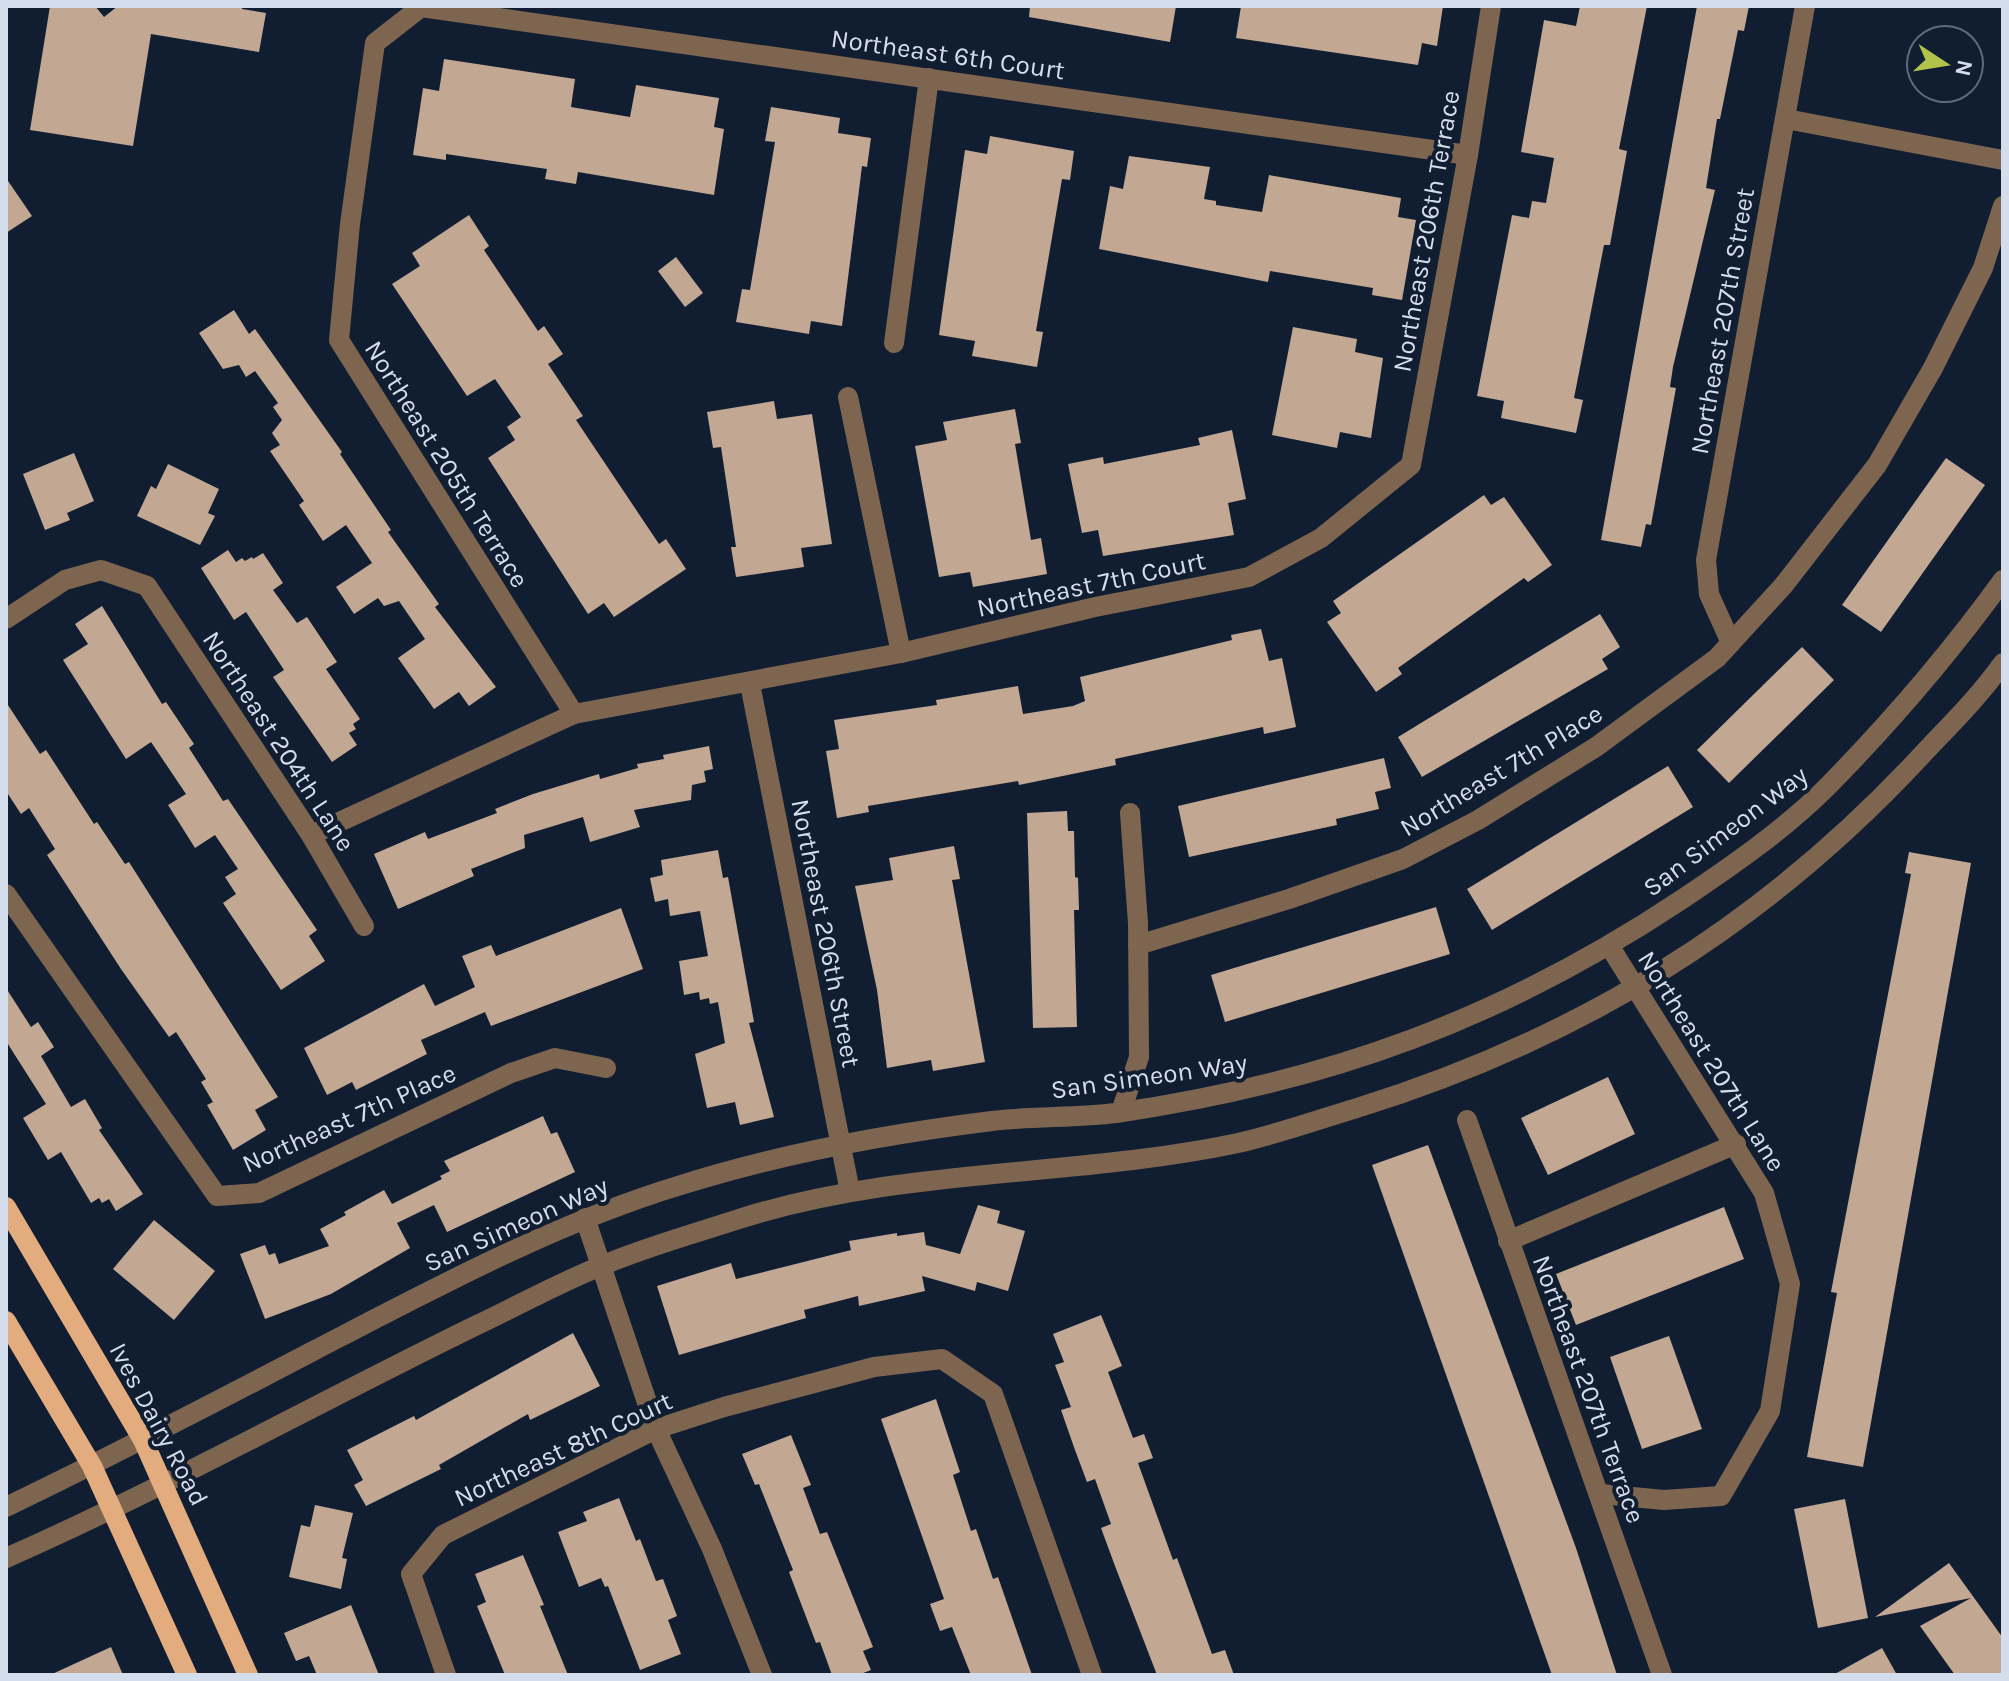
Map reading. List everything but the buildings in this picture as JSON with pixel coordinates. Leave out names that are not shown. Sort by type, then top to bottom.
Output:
[{"type":"main road","name":"Ives Dairy Road","points":[[6,1207],[143,1440],[248,1675]]},
{"type":"main road","points":[[6,1321],[92,1466],[187,1675]]},
{"type":"street","name":"Northeast 206th Terrace","points":[[1411,465],[1468,155],[1491,6]]},
{"type":"street","name":"Northeast 207th Street","points":[[1731,643],[1709,594],[1706,560],[1805,6]]},
{"type":"street","name":"Northeast 6th Court","points":[[421,7],[1468,155]]},
{"type":"street","name":"Northeast 205th Terrace","points":[[421,7],[375,43],[350,224],[339,340],[574,714]]},
{"type":"street","points":[[894,343],[929,78]]},
{"type":"street","points":[[1786,119],[2003,160]]},
{"type":"street","name":"Northeast 7th Place","points":[[1138,945],[1289,899],[1403,859],[1478,820],[1596,747],[1717,658],[1783,586],[1877,465],[1933,368],[1983,268],[2003,206]]},
{"type":"street","points":[[848,397],[901,653]]},
{"type":"street","name":"Northeast 7th Court","points":[[574,714],[750,684],[901,653],[1095,607],[1249,577],[1321,538],[1411,465]]},
{"type":"street","name":"Northeast 204th Lane","points":[[6,619],[65,580],[101,570],[147,586],[311,835],[364,926]]},
{"type":"street","name":"San Simeon Way","points":[[6,1507],[143,1440],[427,1292],[585,1218],[681,1184],[841,1142],[1000,1120],[1121,1112],[1289,1081],[1424,1037],[1610,947],[1728,868],[1824,790],[1947,656],[2003,580]]},
{"type":"street","points":[[6,1558],[113,1511],[164,1482],[602,1265],[746,1216],[850,1192],[935,1179],[1092,1167],[1238,1143],[1428,1086],[1519,1048],[1638,988],[1725,930],[1860,821],[2003,663]]},
{"type":"street","name":"Northeast 206th Street","points":[[750,684],[850,1192]]},
{"type":"street","points":[[311,835],[574,714]]},
{"type":"street","points":[[1121,1112],[1139,1057],[1138,945],[1130,813]]},
{"type":"street","name":"Northeast 7th Place","points":[[6,894],[217,1196],[259,1193],[511,1073],[555,1058],[606,1068]]},
{"type":"street","name":"Northeast 207th Lane","points":[[1601,1494],[1664,1500],[1721,1496],[1770,1411],[1790,1284],[1764,1193],[1610,947]]},
{"type":"street","name":"Northeast 207th Terrace","points":[[1467,1120],[1601,1494],[1662,1675]]},
{"type":"street","points":[[1508,1241],[1736,1144]]},
{"type":"street","points":[[585,1218],[656,1429],[712,1549],[762,1675]]},
{"type":"street","name":"Northeast 8th Court","points":[[446,1675],[411,1574],[443,1535],[656,1429],[724,1407],[874,1367],[942,1359],[993,1394],[1092,1675]]}]
